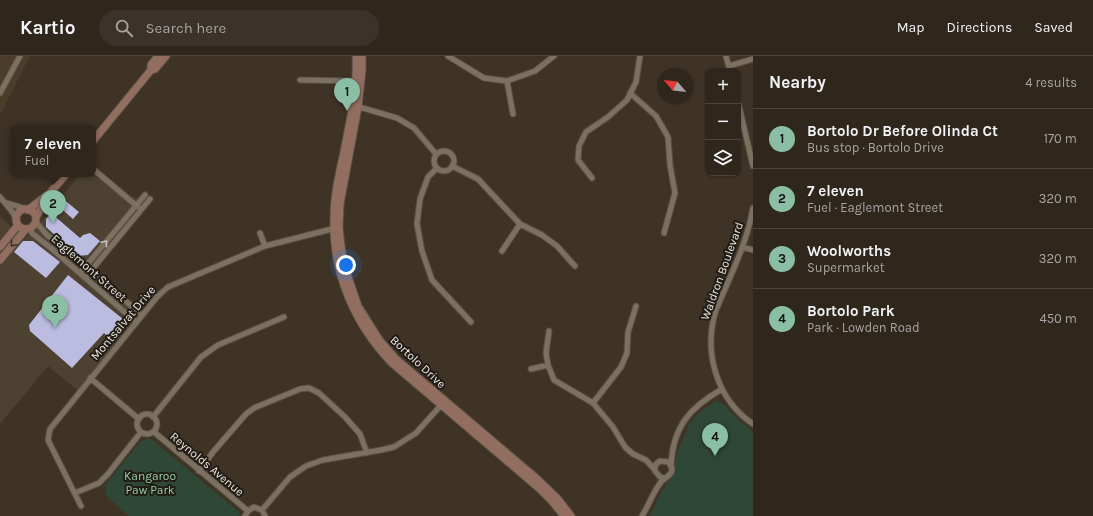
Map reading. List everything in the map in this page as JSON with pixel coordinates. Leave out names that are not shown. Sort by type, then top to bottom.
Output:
[{"type":"street","points":[[0,93],[20,56]]},
{"type":"street","points":[[151,70],[151,65],[158,56]]},
{"type":"street","points":[[96,137],[151,70],[155,69],[166,56]]},
{"type":"street","name":"Bortolo Drive","points":[[356,56],[359,81]]},
{"type":"street","name":"Bortolo Drive","points":[[362,56],[336,228],[345,268],[354,298],[364,318],[380,341],[397,360],[540,489],[564,516]]},
{"type":"street","points":[[448,56],[484,78],[507,81],[535,71],[554,56]]},
{"type":"street","points":[[592,178],[578,160],[578,146],[586,132],[608,117],[627,100],[636,82],[640,56]]},
{"type":"street","points":[[726,56],[730,68],[753,59]]},
{"type":"street","points":[[300,80],[359,81]]},
{"type":"street","points":[[507,81],[513,114]]},
{"type":"street","points":[[630,93],[656,116],[668,137],[670,165],[675,193],[664,234]]},
{"type":"street","points":[[738,104],[753,166]]},
{"type":"street","points":[[355,106],[397,118],[414,128],[436,154]]},
{"type":"street","points":[[443,150],[448,151],[454,159],[452,166],[443,171],[437,168],[434,165],[436,154],[443,150]]},
{"type":"street","points":[[452,166],[478,180],[520,224],[542,235],[557,246],[575,266]]},
{"type":"street","points":[[437,168],[428,177],[420,199],[417,224],[422,251],[432,280],[471,322]]},
{"type":"street","points":[[96,172],[141,210]]},
{"type":"street","points":[[0,260],[27,229],[32,227],[50,193],[63,177]]},
{"type":"street","points":[[0,247],[17,222],[19,213],[27,210],[50,193]]},
{"type":"street","points":[[80,273],[145,195]]},
{"type":"street","points":[[0,198],[6,203],[17,222],[27,229]]},
{"type":"street","points":[[85,278],[150,199]]},
{"type":"street","points":[[6,203],[33,212],[36,220]]},
{"type":"street","name":"Waldron Boulevard","points":[[753,208],[749,230],[718,305],[711,328],[712,359],[722,390],[735,408],[753,424]]},
{"type":"street","name":"Eaglemont Street","points":[[36,220],[46,234],[142,315]]},
{"type":"street","points":[[502,251],[520,224]]},
{"type":"street","name":"Montsalvat Drive","points":[[81,506],[48,440],[50,429],[157,297],[168,287],[265,246],[336,228]]},
{"type":"street","name":"Eaglemont Street","points":[[27,229],[136,322]]},
{"type":"street","points":[[260,233],[265,246]]},
{"type":"street","points":[[743,247],[753,250]]},
{"type":"street","points":[[593,403],[621,367],[627,353],[628,332],[636,306]]},
{"type":"street","points":[[153,417],[201,357],[208,351],[218,345],[284,317]]},
{"type":"street","points":[[549,331],[546,352],[548,365],[554,380],[593,403],[613,427],[625,448],[633,454],[646,460],[668,462],[671,466]]},
{"type":"street","points":[[531,369],[548,365]]},
{"type":"street","points":[[90,378],[139,419]]},
{"type":"street","points":[[200,471],[214,452],[250,411],[300,389],[309,388],[329,401],[360,434],[367,453]]},
{"type":"street","points":[[642,516],[654,492],[664,478],[672,471],[671,466],[673,448],[680,430],[691,411],[707,398],[722,390]]},
{"type":"street","points":[[262,510],[290,477],[306,466],[323,460],[394,447],[410,438],[423,426],[443,403]]},
{"type":"street","name":"Bortolo Drive","points":[[443,403],[548,489],[571,516]]},
{"type":"street","points":[[147,414],[153,417],[157,422],[154,432],[148,434],[141,432],[137,424],[139,419],[147,414]]},
{"type":"street","points":[[75,494],[99,484],[141,432]]},
{"type":"street","name":"Reynolds Avenue","points":[[154,432],[246,513]]},
{"type":"street","points":[[654,492],[657,479],[655,465],[661,461],[673,448]]},
{"type":"street","points":[[646,460],[655,472],[660,477],[664,478]]},
{"type":"street","points":[[246,513],[254,507],[262,510],[265,516]]},
{"type":"shaded area","points":[[0,56],[30,56],[0,115]]},
{"type":"shaded area","points":[[78,177],[95,177],[143,202],[89,265],[147,314],[81,393],[48,366],[0,424],[0,215],[23,241],[48,214]]},
{"type":"green space","points":[[716,401],[724,404],[734,416],[753,432],[753,516],[650,516],[659,496],[673,474],[677,453],[689,425],[696,415]]},
{"type":"green space","name":"Kangaroo Paw Park","points":[[150,438],[239,512],[240,516],[129,516],[107,497],[105,485],[141,441]]},
{"type":"building","points":[[62,198],[79,212],[73,219],[57,205]]},
{"type":"building","points":[[51,213],[80,238],[83,235],[90,233],[100,241],[88,255],[78,256],[46,227],[46,219]]},
{"type":"building","points":[[23,241],[33,241],[60,262],[46,278],[14,252]]},
{"type":"building","points":[[68,275],[123,319],[124,326],[111,340],[104,333],[72,368],[30,331],[29,325]]},
{"type":"place","name":"Bortolo Dr Before Olinda Ct","points":[[347,111]]},
{"type":"place","name":"7 eleven","points":[[53,223]]},
{"type":"place","name":"Woolworths","points":[[55,328]]},
{"type":"place","name":"Bortolo Park","points":[[715,456]]}]
